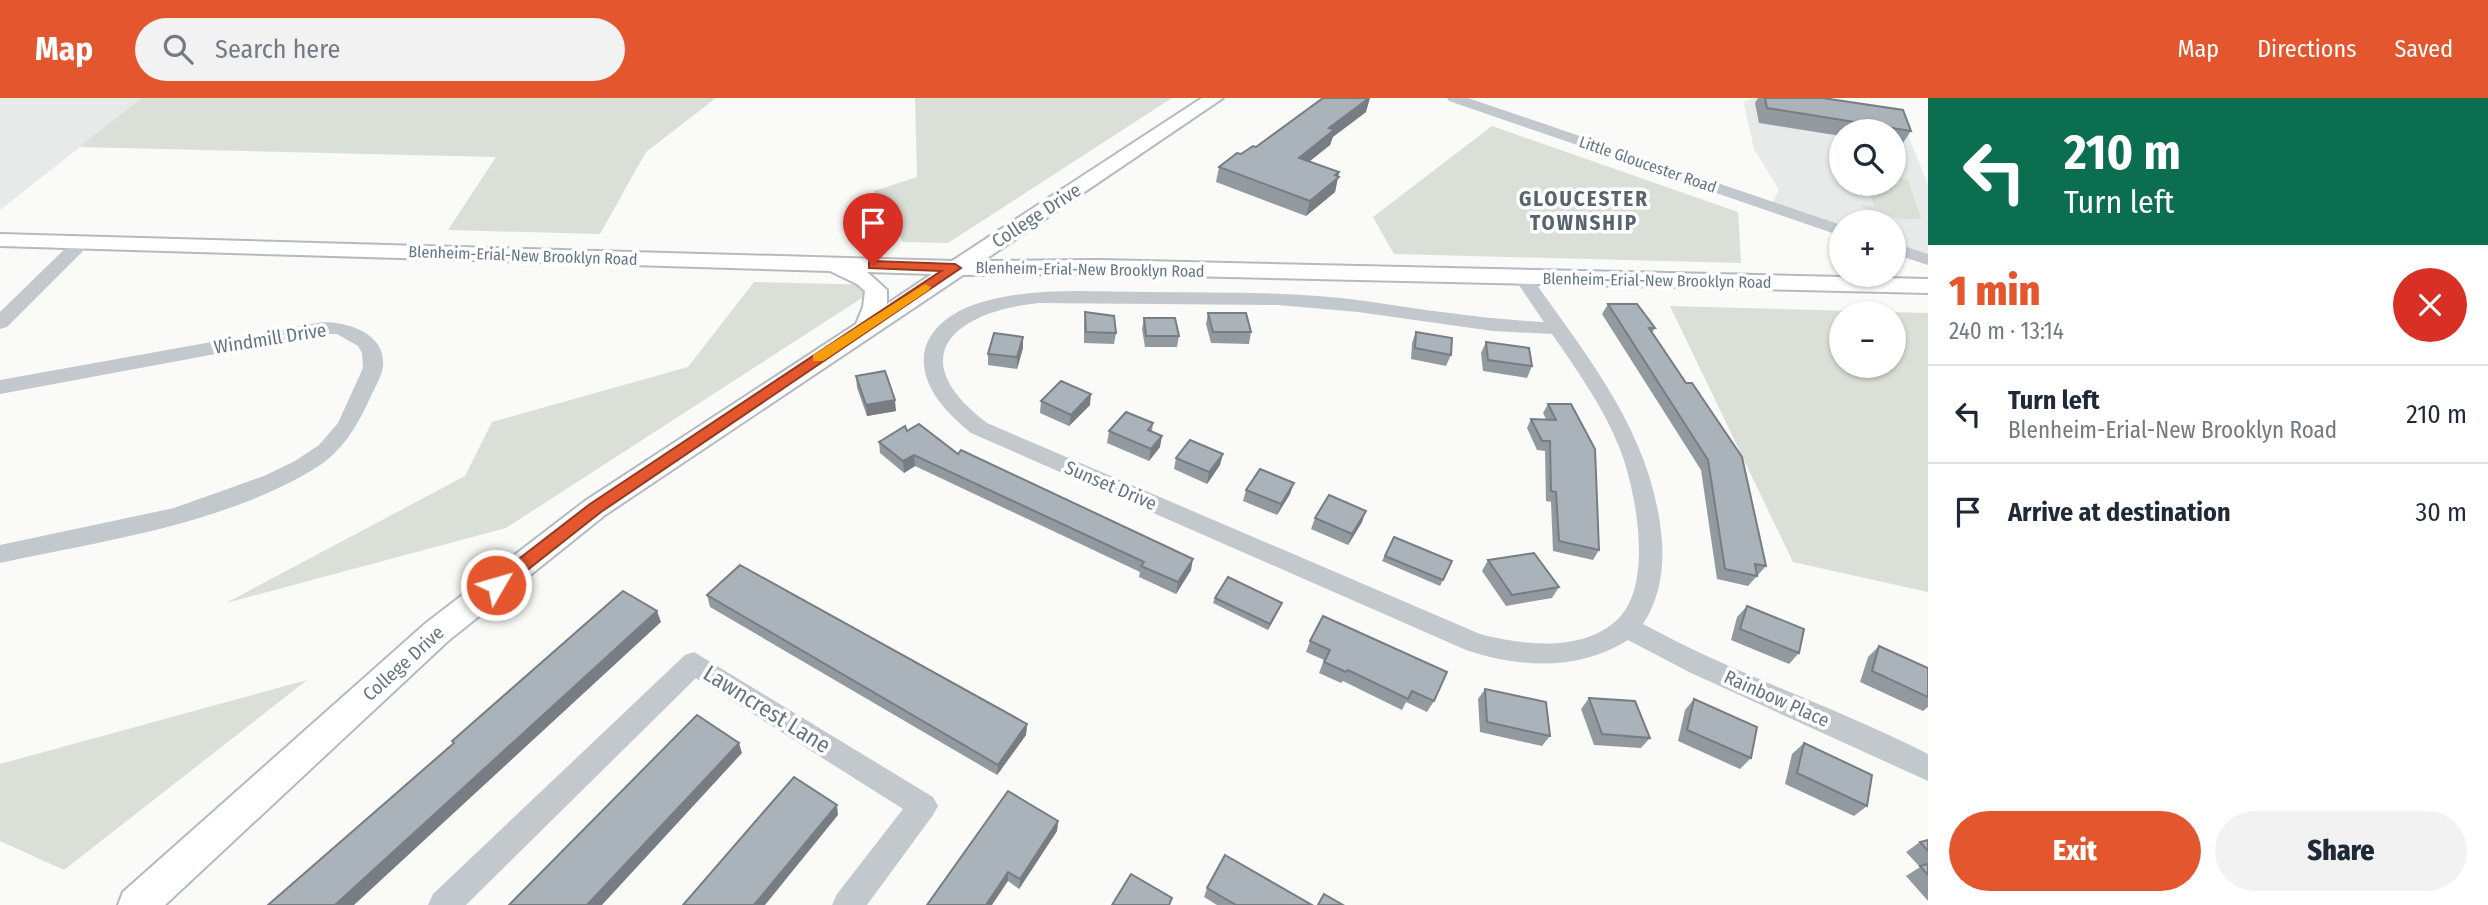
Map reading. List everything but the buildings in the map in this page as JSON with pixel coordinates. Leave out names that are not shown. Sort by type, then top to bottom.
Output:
[{"type":"main road","name":"College Drive","points":[[137,905],[437,632],[595,508],[1214,98]]},
{"type":"main road","points":[[1029,219],[1021,233],[1023,242],[1031,250],[1063,262],[1099,267]]},
{"type":"main road","name":"Blenheim-Erial-New Brooklyn Road","points":[[0,240],[955,268],[1099,267],[1928,286]]},
{"type":"main road","points":[[792,262],[839,269],[859,276],[874,286],[877,296],[867,326]]},
{"type":"street","name":"Little Gloucester Road","points":[[1454,98],[1829,227]]},
{"type":"street","points":[[0,323],[82,242]]},
{"type":"street","points":[[1906,252],[1928,260]]},
{"type":"street","points":[[1523,278],[1609,405],[1630,447],[1649,521],[1651,561],[1639,612],[1627,627]]},
{"type":"street","name":"Sunset Drive","points":[[1557,328],[1493,325],[1358,306],[1278,299],[1049,297],[1012,300],[971,312],[950,326],[937,346],[933,368],[934,379],[950,405],[979,428],[1475,643],[1525,654],[1564,651],[1602,641],[1627,627]]},
{"type":"street","name":"Windmill Drive","points":[[0,387],[313,328],[341,328],[366,342],[372,353],[373,368],[347,426],[327,450],[303,466],[272,482],[177,516],[0,554]]},
{"type":"street","name":"Rainbow Place","points":[[1627,627],[1658,646],[1858,734],[1928,768]]},
{"type":"street","name":"Lawncrest Lane","points":[[444,905],[694,663],[923,806],[848,905]]},
{"type":"shaded area","points":[[0,98],[142,98],[0,210]]},
{"type":"shaded area","points":[[142,98],[716,98],[646,152],[600,234],[448,230],[496,157],[79,147]]},
{"type":"shaded area","points":[[915,98],[1172,98],[948,243],[903,242],[874,191],[917,177]]},
{"type":"shaded area","points":[[1755,98],[1881,119],[1829,119],[1829,196],[1906,196],[1906,130],[1928,184],[1928,260],[1906,252],[1906,210],[1829,210],[1829,227],[1770,206],[1779,190],[1754,149],[1745,101]]},
{"type":"shaded area","points":[[1492,126],[1738,212],[1741,263],[1394,254],[1373,217]]},
{"type":"shaded area","points":[[1906,179],[1921,218],[1906,219],[1906,210],[1868,210],[1861,205],[1874,207],[1871,196],[1906,196]]},
{"type":"shaded area","points":[[754,282],[882,285],[506,528],[226,603],[465,476],[492,422],[688,367]]},
{"type":"shaded area","points":[[1670,306],[1829,310],[1829,378],[1906,378],[1906,312],[1928,313],[1928,592],[1793,562]]},
{"type":"shaded area","points":[[307,680],[64,870],[0,841],[0,764]]},
{"type":"slow traffic","points":[[818,358],[925,287]]},
{"type":"district","name":"GLOUCESTER TOWNSHIP","points":[[1584,211]]},
{"type":"route","points":[[496,585],[595,508],[955,268],[873,265]]}]
